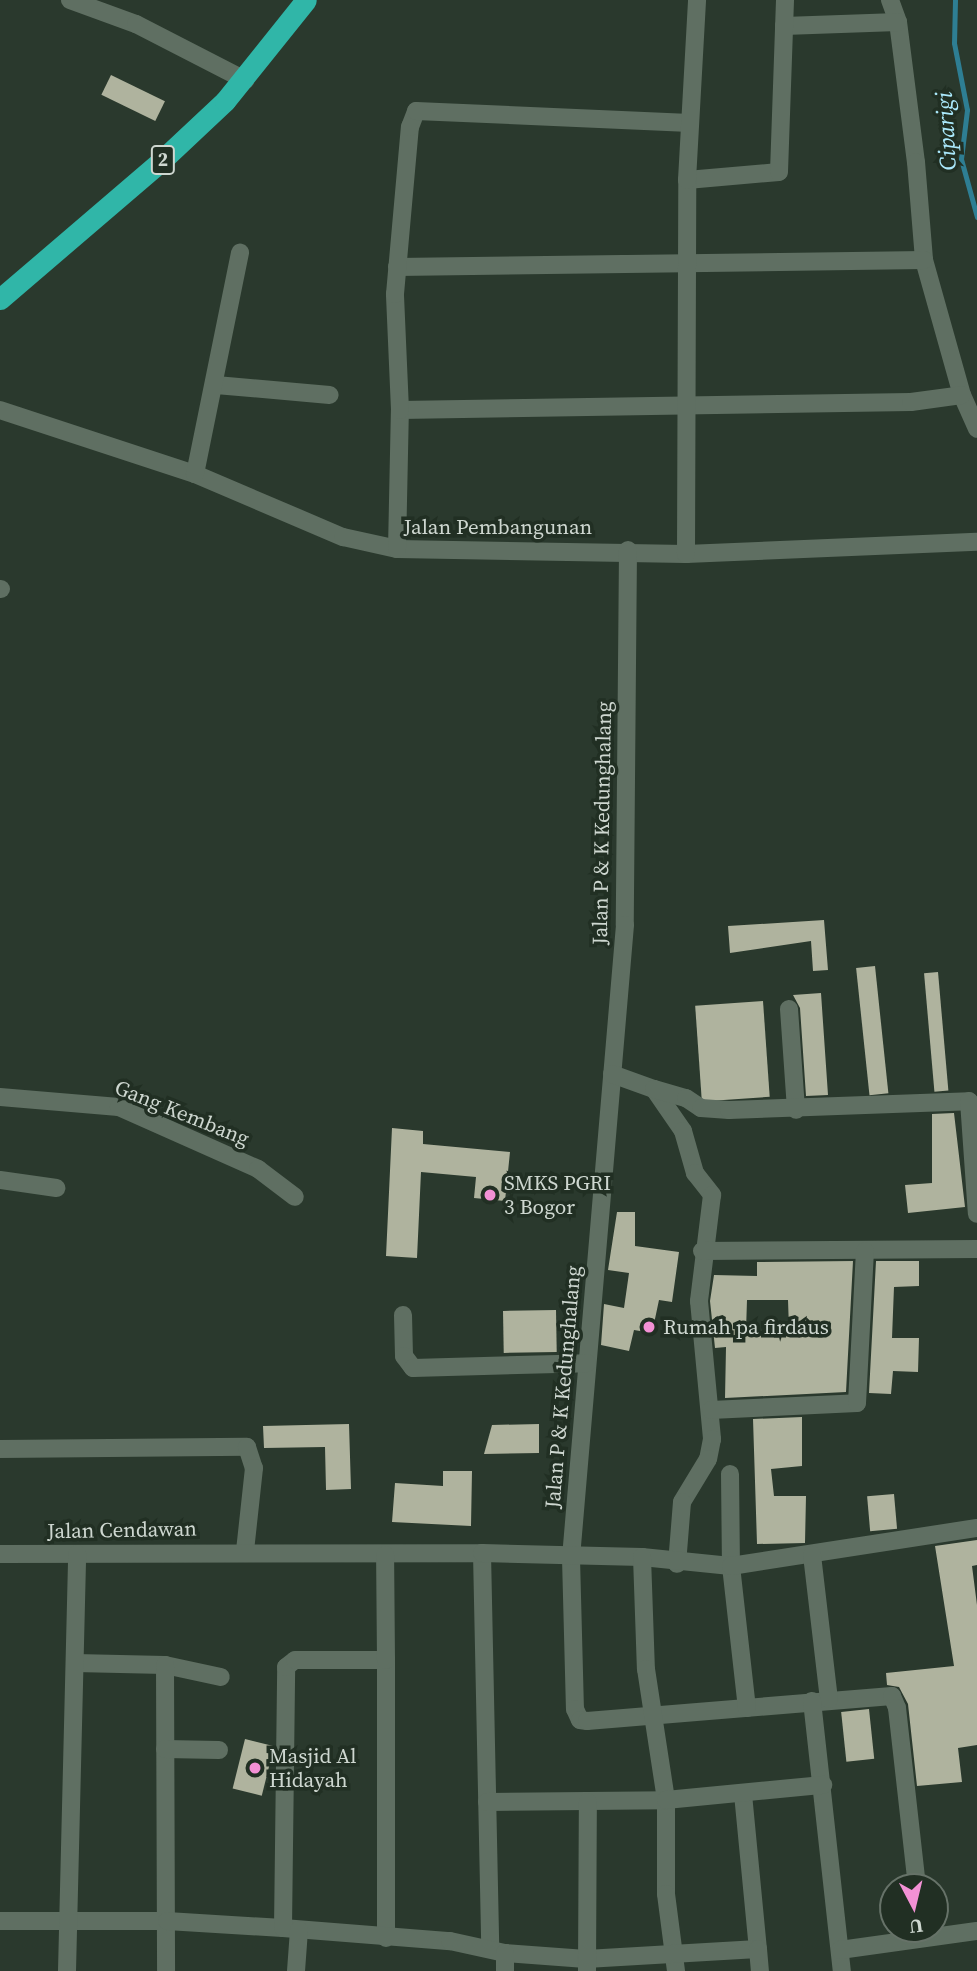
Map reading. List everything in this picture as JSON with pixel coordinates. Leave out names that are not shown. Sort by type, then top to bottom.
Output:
[{"type":"highway","name":"2","points":[[0,299],[160,162],[245,80],[306,0]]},
{"type":"street","points":[[70,0],[136,24],[245,80]]},
{"type":"street","points":[[686,554],[690,404],[687,180],[697,0]]},
{"type":"street","points":[[687,180],[779,172],[785,0]]},
{"type":"street","points":[[890,0],[898,22],[924,260],[962,395],[977,429]]},
{"type":"street","points":[[784,26],[898,22]]},
{"type":"street","points":[[397,550],[400,410],[397,267],[410,127],[421,109],[690,123]]},
{"type":"street","points":[[195,474],[216,385],[240,253]]},
{"type":"street","points":[[397,267],[924,260]]},
{"type":"street","points":[[216,385],[330,395]]},
{"type":"street","points":[[400,410],[911,402],[962,395]]},
{"type":"street","name":"Jalan Pembangunan","points":[[0,410],[195,474],[286,516],[343,537],[397,550],[628,550],[686,554],[977,542]]},
{"type":"street","name":"Jalan P & K Kedunghalang","points":[[628,550],[625,925],[571,1558],[578,1717],[653,1718],[884,1694],[895,1699],[914,1873]]},
{"type":"street","points":[[789,1009],[796,1110]]},
{"type":"street","points":[[612,1074],[685,1098],[701,1108],[796,1110],[969,1101],[977,1214]]},
{"type":"street","points":[[654,1089],[683,1131],[695,1173],[711,1192],[702,1251],[699,1301],[710,1410],[710,1452],[682,1502],[677,1564]]},
{"type":"street","name":"Gang Kembang","points":[[0,1097],[119,1107],[258,1169],[295,1197]]},
{"type":"street","points":[[0,1180],[56,1188]]},
{"type":"street","points":[[702,1251],[977,1249]]},
{"type":"street","points":[[710,1410],[858,1403],[865,1251]]},
{"type":"street","points":[[403,1315],[404,1356],[413,1368],[587,1363]]},
{"type":"street","points":[[0,1449],[247,1447],[254,1468],[245,1551]]},
{"type":"street","points":[[730,1474],[731,1566],[747,1708]]},
{"type":"street","name":"Jalan Cendawan","points":[[0,1554],[245,1551],[385,1555],[482,1553],[571,1558],[642,1558],[677,1564],[731,1566],[977,1528]]},
{"type":"street","points":[[482,1553],[486,1802],[500,1958]]},
{"type":"street","points":[[67,1971],[77,1554]]},
{"type":"street","points":[[385,1555],[386,1938]]},
{"type":"street","points":[[812,1555],[823,1785],[842,1971]]},
{"type":"street","points":[[642,1558],[646,1669],[666,1800],[666,1894],[675,1963]]},
{"type":"street","points":[[296,1971],[291,1929],[287,1664],[386,1660]]},
{"type":"street","points":[[75,1663],[165,1665],[221,1677]]},
{"type":"street","points":[[165,1665],[166,1971]]},
{"type":"street","points":[[165,1749],[219,1750]]},
{"type":"street","points":[[486,1802],[666,1800],[823,1785]]},
{"type":"street","points":[[743,1794],[761,1971]]},
{"type":"street","points":[[586,1965],[588,1802]]},
{"type":"street","points":[[0,1921],[167,1921],[291,1929],[386,1938],[500,1958],[586,1965],[675,1963],[758,1949]]},
{"type":"street","points":[[949,1933],[977,1931]]},
{"type":"street","points":[[840,1950],[879,1942]]},
{"type":"building","points":[[111,75],[165,101],[155,121],[101,95]]},
{"type":"building","points":[[824,920],[828,970],[813,971],[811,941],[730,953],[728,926]]},
{"type":"building","points":[[875,966],[888,1093],[869,1095],[856,968]]},
{"type":"building","points":[[938,972],[948,1091],[934,1092],[924,973]]},
{"type":"building","points":[[821,993],[828,1095],[806,1096],[800,1008],[793,995]]},
{"type":"building","points":[[763,1001],[770,1097],[702,1102],[695,1006]]},
{"type":"building","points":[[954,1113],[965,1207],[908,1213],[905,1185],[932,1183],[932,1114]]},
{"type":"building","points":[[392,1128],[423,1131],[423,1144],[510,1152],[505,1201],[474,1198],[476,1177],[421,1172],[417,1258],[386,1256]]},
{"type":"building","points":[[617,1212],[635,1212],[635,1246],[679,1252],[672,1302],[659,1300],[652,1333],[634,1330],[629,1351],[601,1345],[604,1304],[624,1308],[629,1273],[608,1270]]},
{"type":"building","points":[[853,1261],[846,1392],[725,1398],[726,1347],[715,1348],[710,1301],[714,1275],[757,1276],[757,1262]],"holes":[[[747,1300],[788,1300],[789,1329],[746,1331]]]},
{"type":"building","points":[[876,1261],[919,1261],[919,1286],[894,1287],[892,1338],[919,1338],[918,1372],[893,1371],[891,1394],[869,1393]]},
{"type":"building","points":[[556,1310],[557,1352],[504,1353],[503,1311]]},
{"type":"building","points":[[802,1417],[802,1466],[771,1469],[774,1496],[806,1496],[805,1543],[757,1544],[753,1419]]},
{"type":"building","points":[[349,1424],[351,1489],[326,1490],[325,1447],[264,1448],[263,1426]]},
{"type":"building","points":[[539,1424],[539,1453],[484,1454],[492,1425]]},
{"type":"building","points":[[443,1471],[472,1471],[471,1526],[392,1522],[395,1483],[443,1486]]},
{"type":"building","points":[[894,1494],[897,1529],[870,1531],[867,1496]]},
{"type":"building","points":[[977,1540],[977,1565],[972,1566],[977,1605],[977,1745],[958,1748],[962,1782],[917,1786],[908,1704],[899,1687],[887,1685],[886,1673],[954,1666],[935,1546]]},
{"type":"building","points":[[869,1709],[874,1759],[846,1762],[841,1712]]},
{"type":"building","name":"Masjid Al Hidayah","points":[[245,1739],[274,1746],[262,1796],[233,1788]]},
{"type":"waterway","name":"Ciparigi","points":[[955,0],[954,43],[967,110],[961,159],[977,217]]},
{"type":"place","name":"SMKS PGRI 3 Bogor","points":[[490,1195]]},
{"type":"place","name":"Rumah pa firdaus","points":[[649,1327]]},
{"type":"place","name":"Masjid Al Hidayah","points":[[255,1768]]}]
